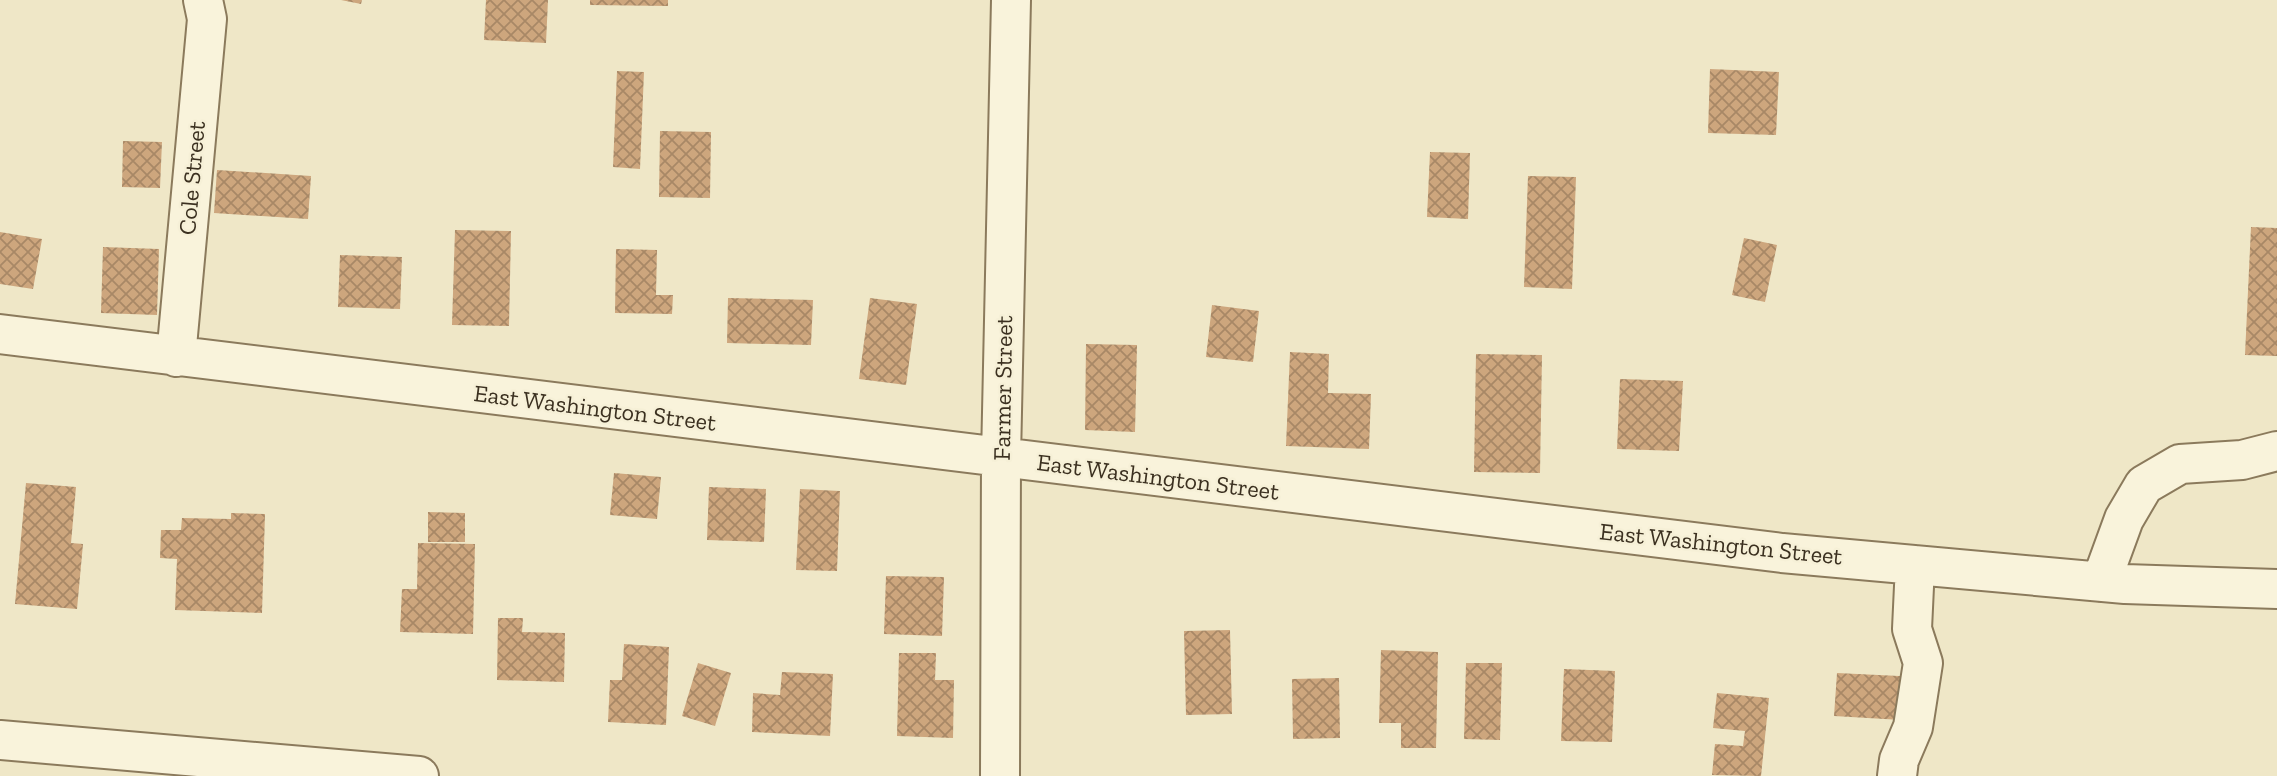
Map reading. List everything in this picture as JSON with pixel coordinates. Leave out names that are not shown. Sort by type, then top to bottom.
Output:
[{"type":"street","name":"Cole Street","points":[[176,357],[207,19],[203,0]]},
{"type":"street","name":"Farmer Street","points":[[1000,776],[1001,458],[1011,0]]},
{"type":"street","name":"East Washington Street","points":[[0,334],[1782,553],[2101,582],[2277,589]]},
{"type":"street","points":[[2101,582],[2124,519],[2144,485],[2180,464],[2242,460],[2277,451]]},
{"type":"street","points":[[1897,776],[1899,760],[1913,727],[1923,663],[1912,629],[1915,565]]},
{"type":"street","points":[[0,740],[419,776]]},
{"type":"building","points":[[341,0],[362,0],[361,4]]},
{"type":"building","points":[[486,0],[548,0],[546,43],[484,40]]},
{"type":"building","points":[[590,0],[668,0],[668,6],[590,5]]},
{"type":"building","points":[[1710,69],[1779,72],[1776,135],[1708,133]]},
{"type":"building","points":[[617,71],[644,72],[640,169],[613,167]]},
{"type":"building","points":[[660,131],[711,132],[710,198],[659,197]]},
{"type":"building","points":[[123,141],[162,142],[160,188],[122,187]]},
{"type":"building","points":[[1430,152],[1470,153],[1468,219],[1427,217]]},
{"type":"building","points":[[217,170],[311,176],[308,219],[214,213]]},
{"type":"building","points":[[1528,176],[1576,177],[1572,289],[1524,287]]},
{"type":"building","points":[[2251,227],[2277,228],[2277,356],[2245,355]]},
{"type":"building","points":[[455,230],[511,231],[509,326],[452,325]]},
{"type":"building","points":[[0,232],[42,239],[33,289],[0,284]]},
{"type":"building","points":[[1744,238],[1777,245],[1765,302],[1732,295]]},
{"type":"building","points":[[103,247],[159,249],[157,315],[101,313]]},
{"type":"building","points":[[616,249],[657,250],[656,295],[673,295],[672,314],[615,313]]},
{"type":"building","points":[[340,255],[402,257],[400,309],[338,307]]},
{"type":"building","points":[[728,298],[813,300],[811,345],[727,343]]},
{"type":"building","points":[[870,298],[917,304],[906,385],[859,379]]},
{"type":"building","points":[[1212,305],[1259,311],[1253,362],[1206,357]]},
{"type":"building","points":[[1086,344],[1137,345],[1135,432],[1085,430]]},
{"type":"building","points":[[1290,352],[1329,354],[1328,393],[1371,394],[1369,449],[1286,446]]},
{"type":"building","points":[[1476,354],[1542,355],[1540,473],[1474,472]]},
{"type":"building","points":[[1620,379],[1683,381],[1679,451],[1617,449]]},
{"type":"building","points":[[614,473],[661,477],[657,519],[610,515]]},
{"type":"building","points":[[26,483],[76,487],[71,543],[83,544],[77,609],[15,604]]},
{"type":"building","points":[[709,487],[766,489],[764,542],[707,540]]},
{"type":"building","points":[[800,489],[840,491],[837,571],[796,570]]},
{"type":"building","points":[[428,512],[465,513],[465,542],[428,542]]},
{"type":"building","points":[[231,513],[265,514],[262,613],[175,610],[177,559],[160,558],[161,530],[181,530],[182,518],[231,519]]},
{"type":"building","points":[[418,543],[475,544],[473,634],[400,632],[402,589],[417,589]]},
{"type":"building","points":[[886,576],[944,577],[942,636],[884,634]]},
{"type":"building","points":[[498,618],[523,618],[522,632],[565,633],[564,682],[497,680]]},
{"type":"building","points":[[1230,630],[1232,714],[1186,715],[1184,631]]},
{"type":"building","points":[[624,644],[669,647],[666,725],[608,722],[610,680],[622,680]]},
{"type":"building","points":[[1381,650],[1438,652],[1436,748],[1401,748],[1401,723],[1379,723]]},
{"type":"building","points":[[899,653],[936,653],[935,680],[954,680],[953,738],[897,736]]},
{"type":"building","points":[[698,663],[731,673],[715,726],[682,716]]},
{"type":"building","points":[[1466,663],[1502,663],[1500,740],[1464,739]]},
{"type":"building","points":[[1564,669],[1615,671],[1612,742],[1561,741]]},
{"type":"building","points":[[782,672],[833,674],[830,736],[752,732],[753,693],[780,695]]},
{"type":"building","points":[[1837,673],[1920,677],[1918,721],[1834,716]]},
{"type":"building","points":[[1339,678],[1340,738],[1293,739],[1292,679]]},
{"type":"building","points":[[1717,693],[1769,698],[1761,776],[1712,775],[1715,744],[1743,746],[1745,731],[1713,728]]}]
